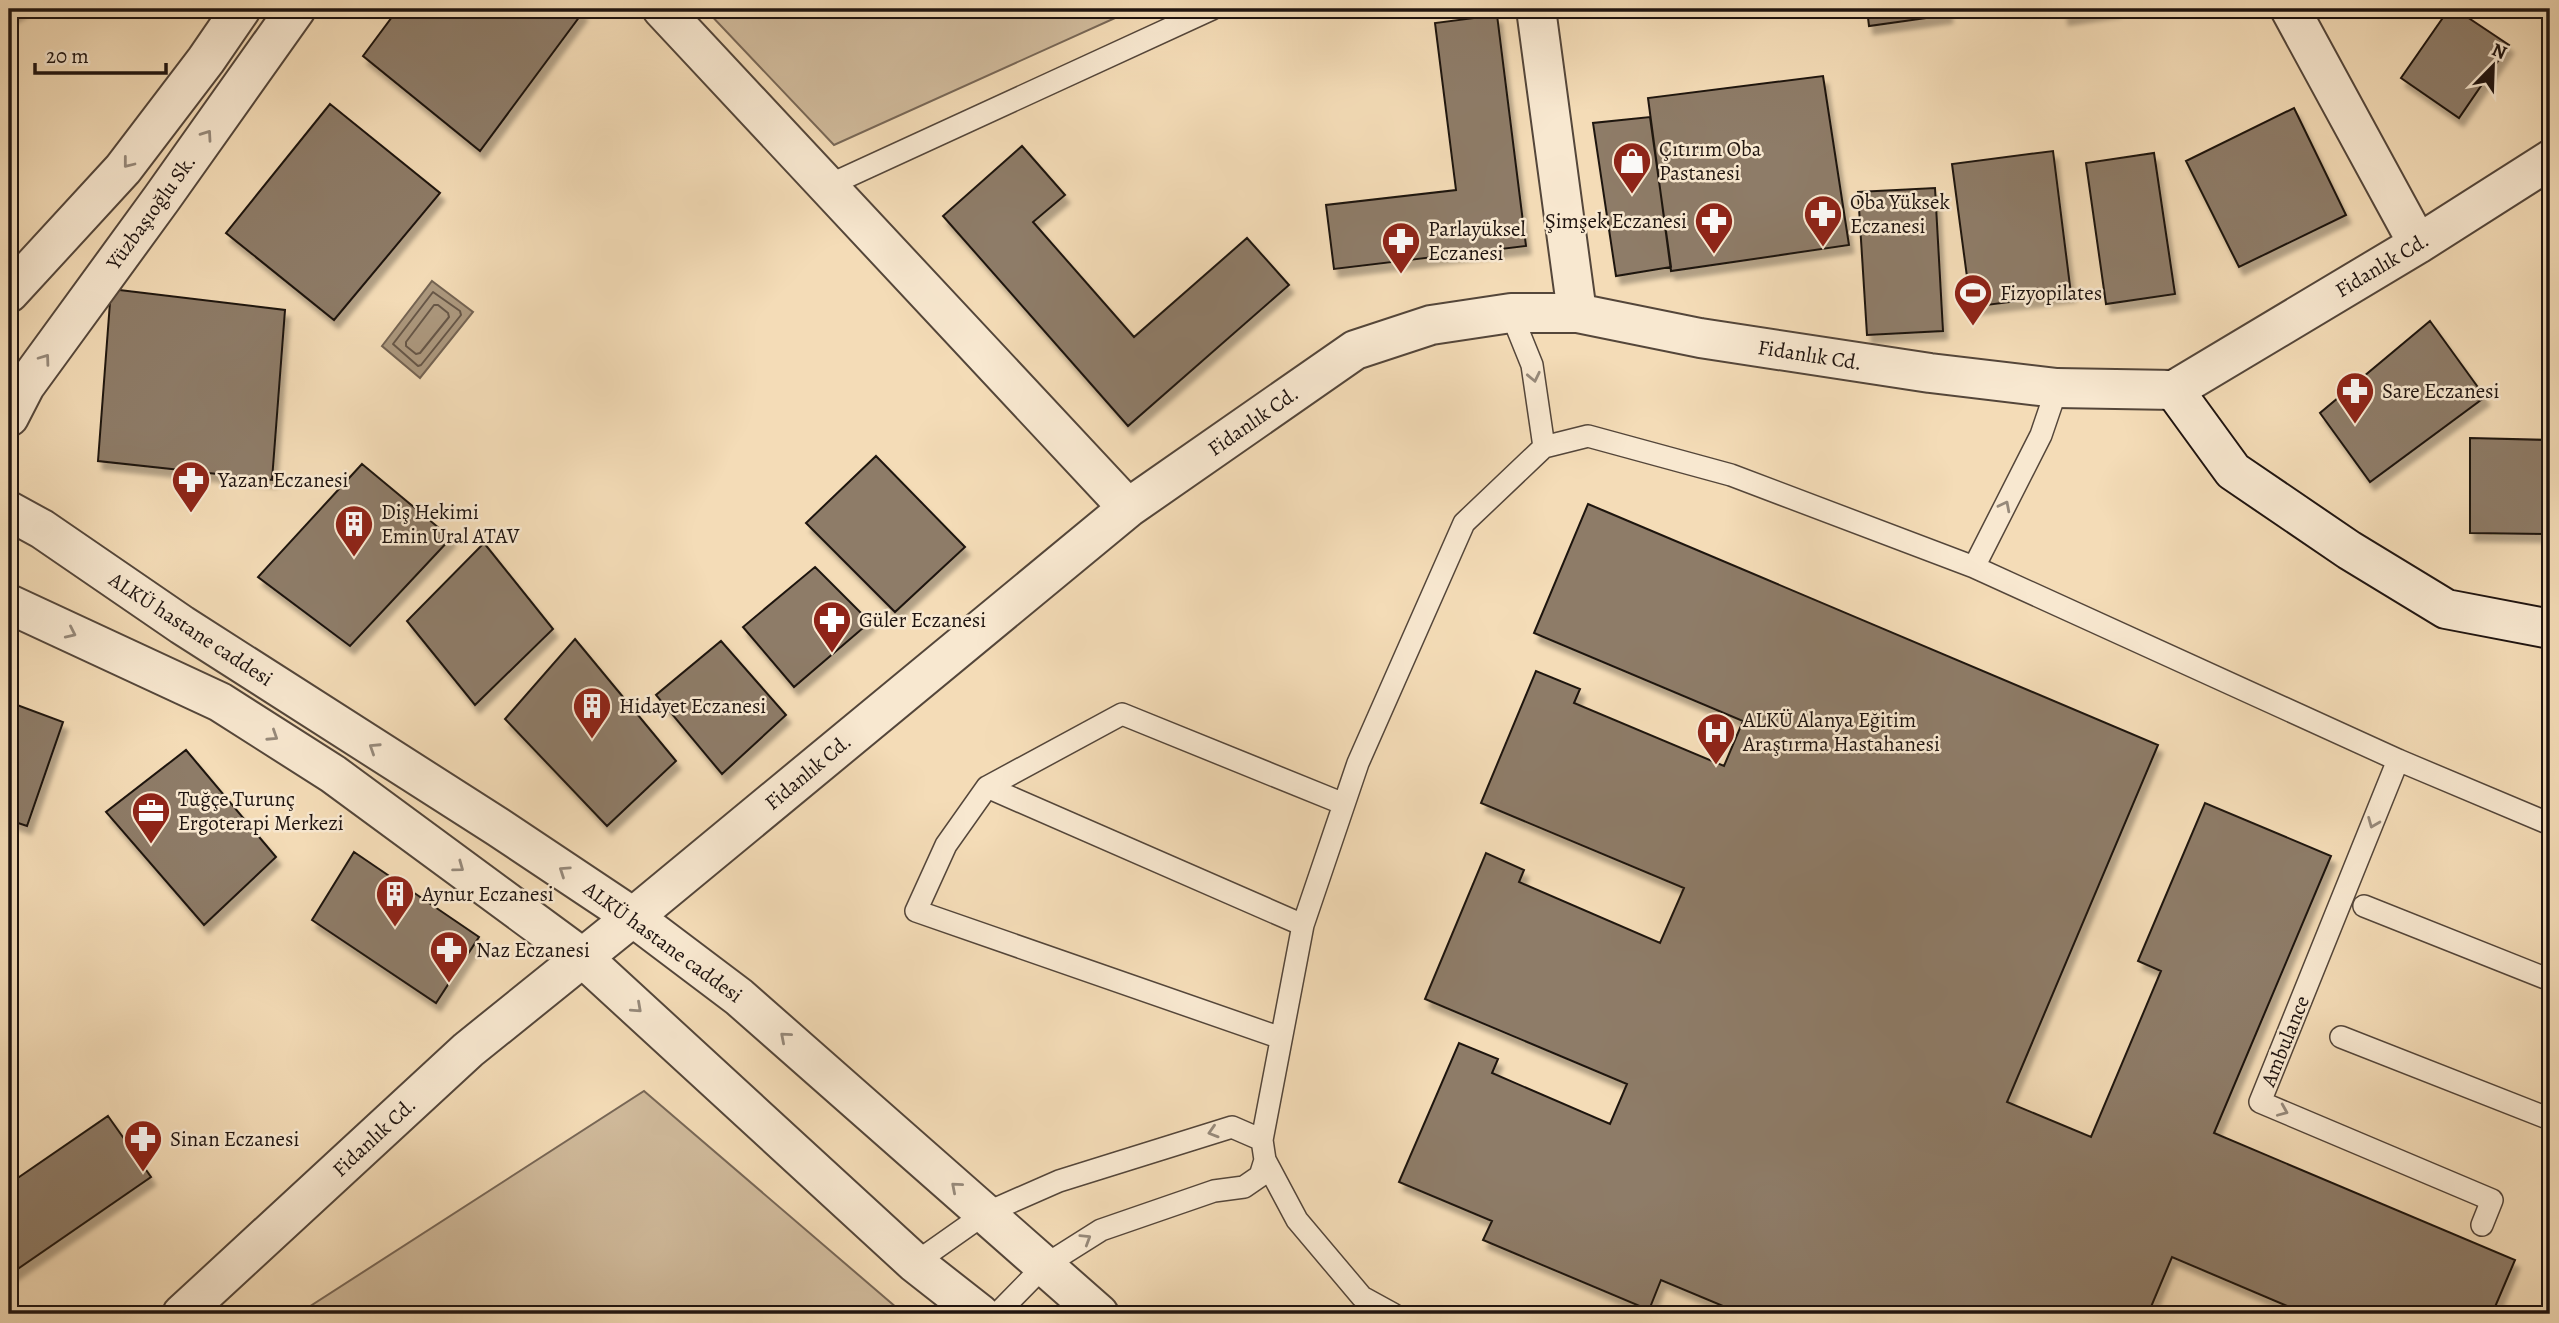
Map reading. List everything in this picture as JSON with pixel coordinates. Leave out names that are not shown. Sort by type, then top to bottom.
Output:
[{"type":"street","points":[[9,293],[123,169],[206,60],[241,9]]},
{"type":"street","name":"Yüzbaşıoğlu Sk.","points":[[9,416],[25,386],[296,9]]},
{"type":"street","points":[[662,9],[1128,508]]},
{"type":"street","points":[[1536,9],[1577,313]]},
{"type":"street","points":[[2290,9],[2418,244]]},
{"type":"street","name":"Fidanlık Cd.","points":[[182,1314],[468,1051],[633,918],[1128,508],[1355,350],[1431,325],[1511,313],[1577,313],[1700,338],[1930,373],[2057,388],[2174,390],[2418,244],[2550,160]]},
{"type":"street","points":[[2174,390],[2233,471],[2349,550],[2446,609],[2550,629]]},
{"type":"street","name":"ALKÜ hastane caddesi","points":[[9,512],[42,529],[182,625],[498,827],[633,918],[739,997],[1099,1314]]},
{"type":"street","points":[[9,604],[220,702],[333,774],[583,958],[915,1263],[980,1314]]},
{"type":"lane","points":[[827,186],[1212,9]]},
{"type":"lane","points":[[1511,313],[1534,374],[1544,447]]},
{"type":"lane","points":[[1974,567],[2041,435],[2057,388]]},
{"type":"lane","points":[[997,1314],[1044,1266],[1101,1230],[1214,1191],[1244,1187],[1260,1176],[1281,1038],[1303,925],[1358,763],[1464,523],[1544,447],[1588,436],[1731,475],[1974,567],[2398,760],[2550,824]]},
{"type":"lane","points":[[1281,1038],[916,911],[946,845],[987,788],[1122,714],[1344,804]]},
{"type":"lane","name":"Ambulance","points":[[2398,760],[2260,1102],[2492,1199],[2482,1225]]},
{"type":"lane","points":[[987,788],[1303,925]]},
{"type":"lane","points":[[2364,906],[2550,980]]},
{"type":"lane","points":[[2342,1037],[2550,1119]]},
{"type":"lane","points":[[915,1263],[986,1213],[1059,1181],[1232,1126],[1264,1150],[1297,1220],[1362,1297],[1393,1314]]},
{"type":"shaded area","points":[[705,9],[1135,9],[834,145]]},
{"type":"shaded area","points":[[644,1091],[904,1314],[298,1314]]},
{"type":"water","points":[[432,281],[473,312],[420,378],[382,346]]},
{"type":"building","points":[[9,9],[22,9],[9,17]]},
{"type":"building","points":[[398,9],[579,9],[583,12],[480,151],[363,56]]},
{"type":"building","points":[[1867,9],[1947,9],[1948,15],[1869,26]]},
{"type":"building","points":[[2063,9],[2117,9],[2064,17]]},
{"type":"building","points":[[2449,9],[2455,9],[2509,45],[2459,118],[2401,78]]},
{"type":"building","points":[[1497,15],[1526,246],[1334,269],[1326,205],[1456,190],[1435,23]]},
{"type":"building","points":[[1823,76],[1849,245],[1671,271],[1648,98]]},
{"type":"building","points":[[330,104],[440,193],[334,320],[226,233]]},
{"type":"building","points":[[2294,108],[2346,215],[2239,267],[2186,161]]},
{"type":"building","points":[[1650,117],[1671,267],[1616,276],[1593,123]]},
{"type":"building","points":[[1022,146],[1065,195],[1033,222],[1134,337],[1247,238],[1289,285],[1128,426],[943,216]]},
{"type":"building","points":[[2053,151],[2071,294],[1971,307],[1952,164]]},
{"type":"building","points":[[2154,153],[2175,294],[2106,304],[2086,163]]},
{"type":"building","points":[[1935,188],[1943,331],[1867,335],[1858,192]]},
{"type":"building","points":[[111,289],[285,310],[272,480],[98,461]]},
{"type":"building","points":[[2430,321],[2485,397],[2370,482],[2320,413]]},
{"type":"building","points":[[2470,438],[2550,440],[2550,534],[2470,533]]},
{"type":"building","points":[[876,456],[965,547],[895,612],[806,523]]},
{"type":"building","name":"Diş Hekimi Emin Ural ATAV","points":[[362,464],[451,538],[350,646],[258,577]]},
{"type":"building","points":[[1588,504],[2158,745],[2007,1102],[2091,1137],[2161,971],[2138,961],[2205,803],[2331,856],[2214,1133],[2515,1260],[2492,1314],[2306,1314],[2172,1257],[2148,1314],[1742,1314],[1661,1280],[1649,1310],[1483,1240],[1492,1221],[1399,1182],[1459,1043],[1498,1059],[1492,1073],[1610,1124],[1627,1084],[1425,999],[1486,853],[1524,870],[1519,882],[1660,943],[1684,888],[1481,803],[1536,671],[1580,689],[1574,703],[1724,766],[1743,721],[1534,633]]},
{"type":"building","points":[[484,543],[553,629],[475,705],[407,621]]},
{"type":"building","points":[[815,567],[870,622],[794,687],[743,627]]},
{"type":"building","name":"Hidayet Eczanesi","points":[[575,639],[676,761],[607,826],[505,719]]},
{"type":"building","points":[[721,641],[786,715],[722,774],[656,695]]},
{"type":"building","points":[[9,702],[63,722],[27,826],[9,820]]},
{"type":"building","points":[[186,750],[276,857],[204,925],[106,812]]},
{"type":"building","name":"Aynur Eczanesi","points":[[354,852],[479,937],[436,1003],[312,920]]},
{"type":"building","points":[[108,1116],[151,1177],[9,1275],[9,1184]]},
{"type":"place","name":"Çıtırım Oba Pastanesi","points":[[1632,195]]},
{"type":"place","name":"Oba Yüksek Eczanesi","points":[[1823,248]]},
{"type":"place","name":"Şimşek Eczanesi","points":[[1714,255]]},
{"type":"place","name":"Parlayüksel Eczanesi","points":[[1401,275]]},
{"type":"place","name":"Fizyopilates","points":[[1973,327]]},
{"type":"place","name":"Sare Eczanesi","points":[[2355,425]]},
{"type":"place","name":"Yazan Eczanesi","points":[[191,514]]},
{"type":"place","name":"Diş Hekimi Emin Ural ATAV","points":[[354,558]]},
{"type":"place","name":"Güler Eczanesi","points":[[832,654]]},
{"type":"place","name":"Hidayet Eczanesi","points":[[592,740]]},
{"type":"place","name":"ALKÜ Alanya Eğitim Araştırma Hastahanesi","points":[[1716,766]]},
{"type":"place","name":"Tuğçe Turunç Ergoterapi Merkezi","points":[[151,845]]},
{"type":"place","name":"Aynur Eczanesi","points":[[395,928]]},
{"type":"place","name":"Naz Eczanesi","points":[[449,984]]},
{"type":"place","name":"Sinan Eczanesi","points":[[143,1173]]}]
